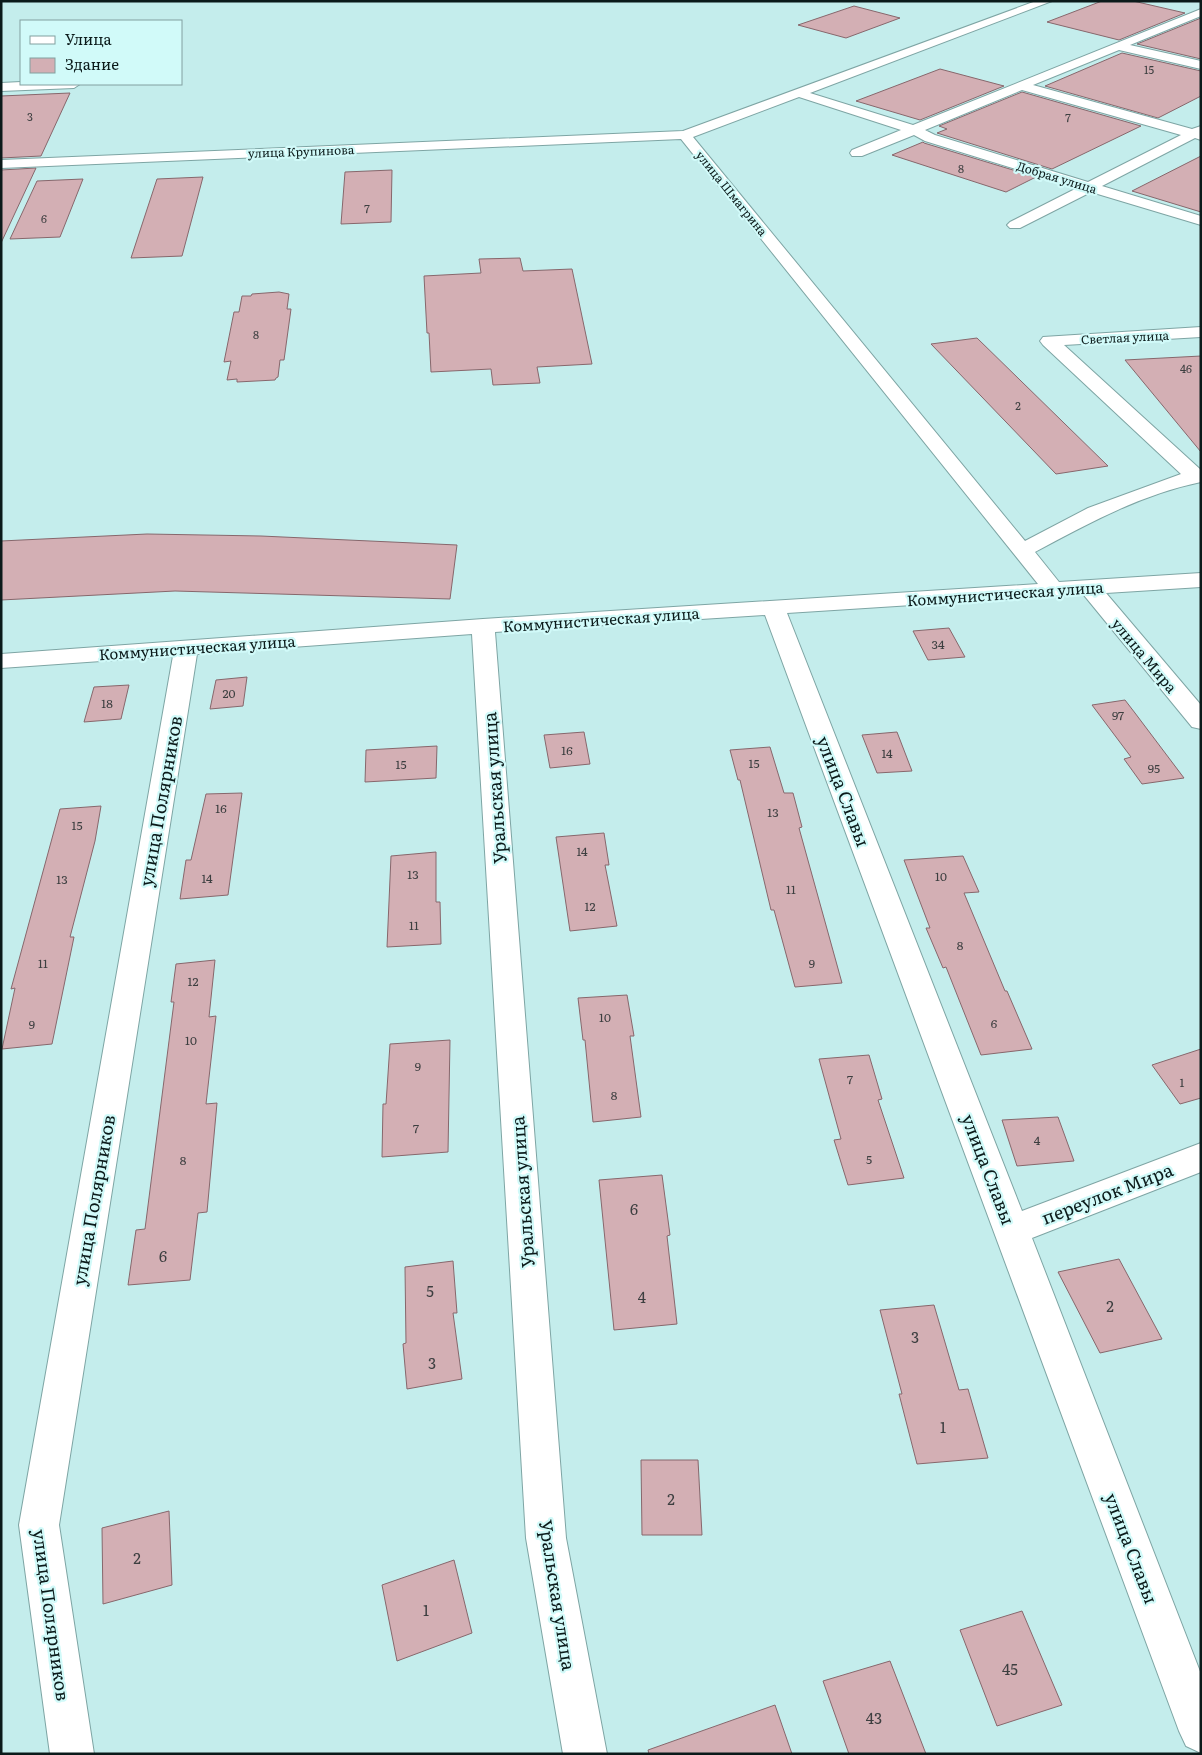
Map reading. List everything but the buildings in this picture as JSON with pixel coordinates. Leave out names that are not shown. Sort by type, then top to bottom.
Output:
[{"type":"street","name":"улица Шмагрина","points":[[1047,1],[684,135],[1054,590]]},
{"type":"street","points":[[857,153],[1119,46],[1198,8]]},
{"type":"street","points":[[1119,46],[1201,65]]},
{"type":"street","points":[[1,87],[50,85]]},
{"type":"street","points":[[1021,86],[1198,134]]},
{"type":"street","name":"Добрая улица","points":[[798,93],[915,130],[930,138],[1201,221]]},
{"type":"street","points":[[1015,225],[1198,134]]},
{"type":"street","name":"улица Крупинова","points":[[1,164],[684,135]]},
{"type":"street","name":"Светлая улица","points":[[1198,476],[1049,341],[1201,332]]},
{"type":"street","points":[[1023,550],[1095,512],[1145,492],[1198,476]]},
{"type":"street","name":"Коммунистическая улица","points":[[1,661],[483,626],[1201,580]]},
{"type":"street","name":"улица Мира","points":[[1090,588],[1201,721]]},
{"type":"street","name":"улица Славы","points":[[774,608],[1201,1731]]},
{"type":"street","name":"Уральская улица","points":[[483,626],[546,1538],[585,1754]]},
{"type":"street","name":"улица Полярников","points":[[72,1754],[39,1525],[186,648]]},
{"type":"street","name":"переулок Мира","points":[[1012,1230],[1201,1157]]}]
